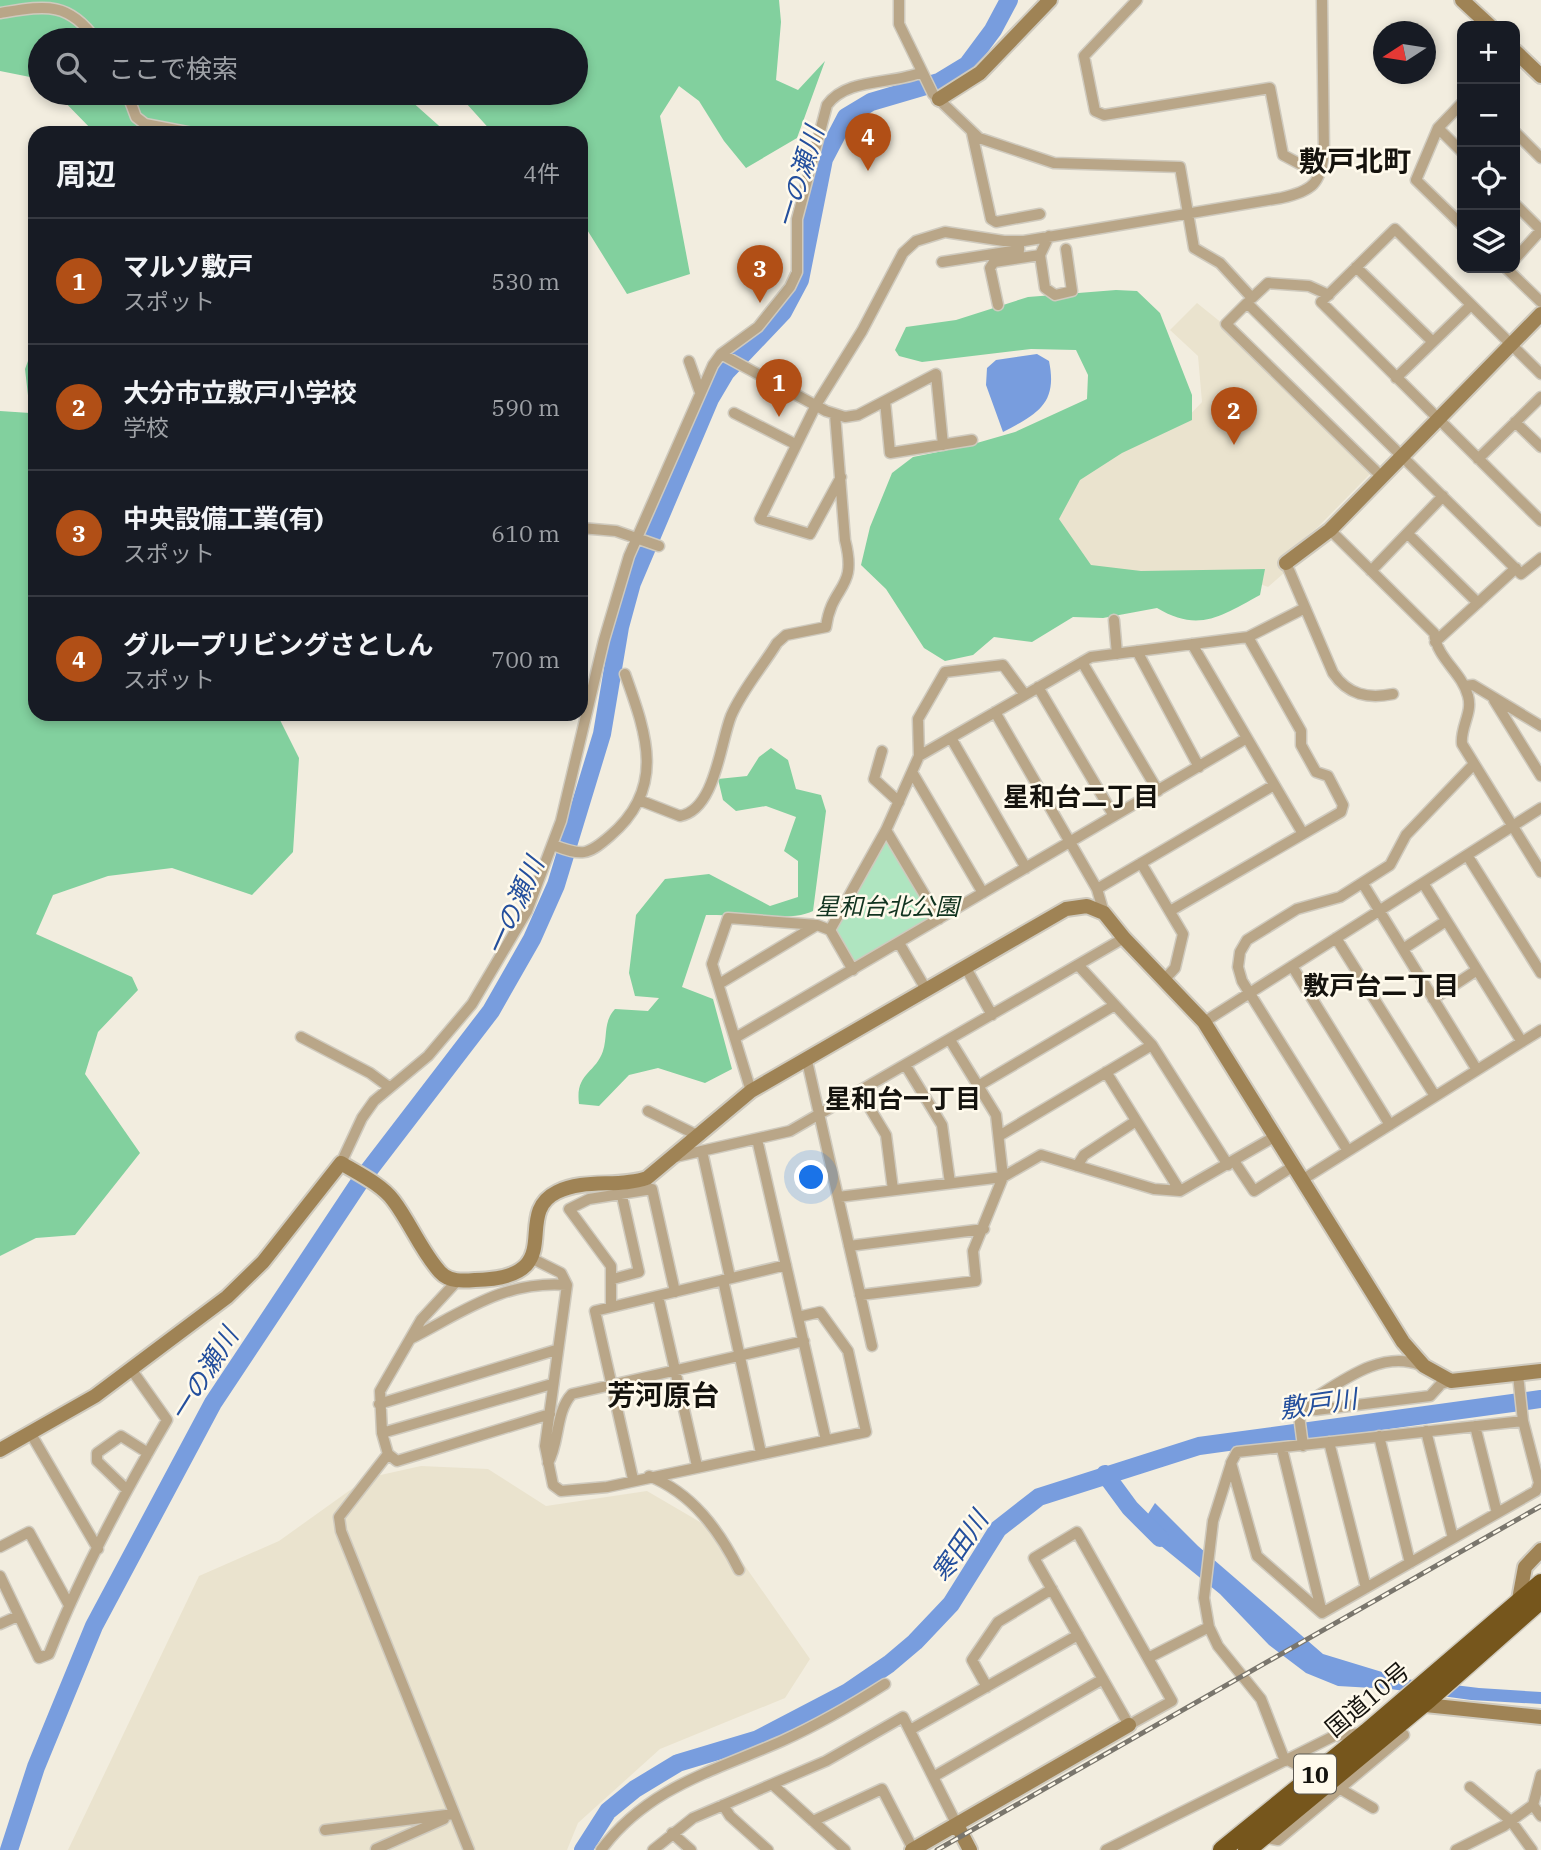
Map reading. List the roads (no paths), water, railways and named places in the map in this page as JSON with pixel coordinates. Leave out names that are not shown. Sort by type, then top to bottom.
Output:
[{"type":"highway","name":"国道10号","points":[[1222,1850],[1253,1838],[1414,1701],[1453,1677],[1475,1648],[1519,1601],[1541,1583]]},
{"type":"highway","name":"国道10号","points":[[1253,1838],[1367,1732],[1389,1722],[1414,1701],[1433,1675],[1513,1623],[1541,1600]]},
{"type":"street","points":[[899,0],[899,24],[923,75],[936,96],[979,138],[1054,163],[1180,167],[1195,248],[1220,263],[1252,298],[1268,283],[1309,286],[1329,295]]},
{"type":"street","points":[[936,96],[980,73],[1050,0]]},
{"type":"street","points":[[1137,0],[1084,56],[1094,111],[1104,115],[1270,88],[1283,155],[1300,164],[1322,168]]},
{"type":"street","points":[[841,477],[810,534],[760,519],[816,405],[862,331],[903,253],[916,241],[946,232],[1018,241],[1298,194],[1318,179],[1322,168],[1322,0]]},
{"type":"street","points":[[1462,0],[1485,21]]},
{"type":"street","points":[[0,13],[26,4],[44,5],[67,10],[88,28]]},
{"type":"street","points":[[1520,56],[1541,76]]},
{"type":"street","points":[[588,713],[612,610],[700,392],[723,355],[758,327],[790,287],[797,272],[797,219],[827,105],[834,96],[859,86],[923,75]]},
{"type":"street","points":[[132,105],[136,117],[145,124],[155,126]]},
{"type":"street","points":[[1457,108],[1438,128],[1416,180],[1457,220]]},
{"type":"street","points":[[1438,128],[1457,147]]},
{"type":"street","points":[[972,132],[991,219],[996,222],[1040,214]]},
{"type":"street","points":[[1520,137],[1541,158]]},
{"type":"street","points":[[1520,209],[1541,230],[1520,253]]},
{"type":"street","points":[[1541,374],[1395,229],[1321,302],[1541,521]]},
{"type":"street","points":[[1049,236],[1040,255],[1045,288],[1055,295],[1072,291],[1066,249]]},
{"type":"street","points":[[942,262],[1019,250],[1018,241]]},
{"type":"street","points":[[998,304],[990,268],[994,262],[1040,255]]},
{"type":"street","points":[[1356,267],[1433,342]]},
{"type":"street","points":[[1511,273],[1541,302]]},
{"type":"street","points":[[1382,477],[1226,324],[1247,303],[1521,574],[1541,558]]},
{"type":"street","points":[[1396,378],[1471,305]]},
{"type":"street","points":[[1393,694],[1360,695],[1342,686],[1333,673],[1286,563],[1330,530],[1541,314]]},
{"type":"street","points":[[723,355],[835,414],[858,415],[936,374],[943,444]]},
{"type":"street","points":[[689,361],[700,392]]},
{"type":"street","points":[[1478,458],[1541,397]]},
{"type":"street","points":[[885,401],[890,453],[972,440]]},
{"type":"street","points":[[734,413],[795,444]]},
{"type":"street","points":[[639,800],[680,816],[698,808],[709,789],[732,715],[777,643],[786,635],[825,627],[829,606],[848,581],[849,570],[835,414]]},
{"type":"street","points":[[1515,422],[1541,447]]},
{"type":"street","points":[[1371,571],[1443,496]]},
{"type":"street","points":[[588,529],[639,538],[657,545]]},
{"type":"street","points":[[1330,530],[1434,633],[1435,642],[1464,686],[1469,707],[1462,726],[1462,744],[1541,872]]},
{"type":"street","points":[[1408,534],[1478,603]]},
{"type":"street","points":[[1435,642],[1516,568]]},
{"type":"street","points":[[919,756],[1091,657],[1248,637],[1305,608]]},
{"type":"street","points":[[1114,620],[1117,654]]},
{"type":"street","points":[[1170,911],[1340,812],[1343,805],[1341,796],[1328,776],[1315,772],[1301,745],[1301,731],[1248,637]]},
{"type":"street","points":[[1192,644],[1302,832]]},
{"type":"street","points":[[1137,651],[1199,767]]},
{"type":"street","points":[[1082,662],[1158,791]]},
{"type":"street","points":[[830,930],[899,802],[919,756],[918,719],[945,672],[1003,665],[1025,695]]},
{"type":"street","points":[[557,846],[576,854],[594,849],[620,828],[639,800],[646,781],[648,759],[644,733],[625,674]]},
{"type":"street","points":[[1464,686],[1472,685],[1541,726]]},
{"type":"street","points":[[1038,687],[1114,816]]},
{"type":"street","points":[[1494,700],[1541,776]]},
{"type":"street","points":[[995,712],[1097,889],[1104,913],[1124,938],[1204,1022],[1403,1342],[1424,1366]]},
{"type":"street","points":[[0,1450],[96,1396],[227,1297],[254,1271],[345,1165],[362,1118],[389,1087],[428,1056],[472,1004],[527,911],[557,846],[586,721]]},
{"type":"street","points":[[951,738],[1026,868]]},
{"type":"street","points":[[735,1038],[1247,738]]},
{"type":"street","points":[[882,751],[874,779],[899,802]]},
{"type":"street","points":[[1348,1151],[1249,993],[1238,967],[1240,952],[1247,940],[1297,909],[1330,902],[1390,865],[1406,835],[1473,765]]},
{"type":"street","points":[[912,772],[983,893]]},
{"type":"street","points":[[1097,889],[1274,785]]},
{"type":"street","points":[[1204,1022],[1541,808]]},
{"type":"street","points":[[886,830],[939,919]]},
{"type":"street","points":[[1467,855],[1541,973]]},
{"type":"street","points":[[1141,863],[1183,934],[1175,968],[1164,980]]},
{"type":"street","points":[[1423,883],[1521,1042]]},
{"type":"street","points":[[1363,884],[1477,1070]]},
{"type":"street","points":[[611,1307],[613,1279],[607,1257],[569,1209],[589,1199],[622,1196],[648,1184],[697,1135],[751,1091],[1066,909],[1087,906],[1104,913]]},
{"type":"street","points":[[751,1091],[712,964],[728,918],[817,925],[830,930],[853,970]]},
{"type":"street","points":[[1403,949],[1446,921]]},
{"type":"street","points":[[719,984],[817,925]]},
{"type":"street","points":[[674,1157],[790,1131],[1124,938]]},
{"type":"street","points":[[1336,938],[1435,1096]]},
{"type":"street","points":[[899,943],[927,991]]},
{"type":"street","points":[[1078,965],[1152,1045],[1231,1163],[1254,1191],[1292,1167]]},
{"type":"street","points":[[1292,966],[1390,1125]]},
{"type":"street","points":[[966,968],[992,1015]]},
{"type":"street","points":[[1433,999],[1477,970]]},
{"type":"street","points":[[978,1086],[1115,1005]]},
{"type":"street","points":[[1301,1180],[1541,1030]]},
{"type":"street","points":[[302,1037],[370,1073],[389,1087]]},
{"type":"street","points":[[860,1295],[976,1281],[973,1251],[1003,1177],[999,1136],[996,1115],[950,1040]]},
{"type":"street","points":[[999,1136],[1152,1045]]},
{"type":"street","points":[[807,1061],[872,1346]]},
{"type":"street","points":[[906,1066],[943,1125],[950,1183]]},
{"type":"street","points":[[1106,1072],[1180,1191]]},
{"type":"street","points":[[860,1092],[886,1135],[892,1190]]},
{"type":"street","points":[[649,1111],[697,1135]]},
{"type":"street","points":[[1077,1166],[1084,1155],[1136,1121]]},
{"type":"street","points":[[838,1197],[1003,1177],[1041,1155],[1154,1189],[1180,1191],[1274,1137]]},
{"type":"street","points":[[757,1139],[826,1440]]},
{"type":"street","points":[[702,1151],[761,1453]]},
{"type":"street","points":[[345,1165],[391,1197],[441,1273],[457,1281],[491,1280],[519,1272],[533,1259],[536,1251],[536,1221],[541,1205],[556,1192],[575,1186],[648,1184]]},
{"type":"street","points":[[648,1184],[675,1292]]},
{"type":"street","points":[[613,1279],[639,1272],[622,1196]]},
{"type":"street","points":[[849,1247],[984,1229]]},
{"type":"street","points":[[533,1259],[561,1273],[567,1285],[545,1446],[553,1485],[561,1492],[607,1487],[633,1479],[866,1432],[848,1351],[820,1312],[798,1317]]},
{"type":"street","points":[[633,1479],[595,1311],[726,1277],[786,1265]]},
{"type":"street","points":[[457,1281],[421,1320],[380,1391],[382,1433],[388,1454],[397,1461],[550,1414]]},
{"type":"street","points":[[409,1340],[465,1307],[503,1293],[542,1283],[567,1285]]},
{"type":"street","points":[[658,1296],[697,1466]]},
{"type":"street","points":[[548,1463],[554,1453],[565,1402],[572,1394],[804,1341]]},
{"type":"street","points":[[379,1404],[556,1350]]},
{"type":"street","points":[[1299,1413],[1381,1361],[1401,1358],[1424,1366],[1451,1381]]},
{"type":"street","points":[[0,1576],[39,1658],[49,1654],[69,1605],[126,1489],[167,1420],[131,1369]]},
{"type":"street","points":[[1299,1413],[1430,1396],[1441,1384],[1451,1381],[1518,1379],[1541,1371]]},
{"type":"street","points":[[1322,1613],[1536,1491],[1539,1483],[1523,1416],[1518,1379]]},
{"type":"street","points":[[382,1433],[552,1384]]},
{"type":"street","points":[[1299,1413],[1303,1442]]},
{"type":"street","points":[[1301,1767],[1286,1761],[1261,1699],[1218,1646],[1209,1627],[1204,1598],[1211,1558],[1213,1521],[1237,1452],[1282,1449],[1303,1442],[1329,1442],[1475,1426],[1523,1416]]},
{"type":"street","points":[[1475,1426],[1497,1513]]},
{"type":"street","points":[[1426,1431],[1453,1538]]},
{"type":"street","points":[[31,1434],[98,1549]]},
{"type":"street","points":[[126,1489],[97,1461],[97,1453],[121,1436],[148,1452]]},
{"type":"street","points":[[1379,1436],[1410,1563]]},
{"type":"street","points":[[1329,1442],[1366,1588]]},
{"type":"street","points":[[1282,1449],[1322,1613]]},
{"type":"street","points":[[388,1454],[340,1517],[341,1531],[469,1850]]},
{"type":"street","points":[[1231,1463],[1257,1556],[1322,1613]]},
{"type":"street","points":[[648,1476],[668,1484],[711,1522],[739,1570]]},
{"type":"street","points":[[0,1547],[29,1532],[69,1605]]},
{"type":"street","points":[[813,1821],[882,1789],[912,1850],[1172,1701],[1077,1532],[1034,1558],[1129,1725]]},
{"type":"street","points":[[1513,1623],[1525,1567],[1541,1550]]},
{"type":"street","points":[[987,1687],[972,1660],[998,1622],[1052,1590]]},
{"type":"street","points":[[0,1624],[18,1616]]},
{"type":"street","points":[[1148,1658],[1209,1627]]},
{"type":"street","points":[[910,1730],[1078,1635]]},
{"type":"street","points":[[933,1777],[1103,1679]]},
{"type":"street","points":[[601,1850],[619,1828],[670,1789],[707,1770],[800,1732],[885,1684]]},
{"type":"street","points":[[1414,1701],[1541,1717]]},
{"type":"street","points":[[653,1850],[693,1818],[826,1761],[903,1717],[970,1850]]},
{"type":"street","points":[[1253,1838],[1278,1840],[1404,1735],[1389,1722]]},
{"type":"street","points":[[1106,1850],[1334,1736],[1367,1732]]},
{"type":"street","points":[[1456,1850],[1511,1821],[1533,1805],[1541,1775]]},
{"type":"street","points":[[773,1785],[845,1850]]},
{"type":"street","points":[[1470,1787],[1511,1821],[1532,1850]]},
{"type":"street","points":[[1338,1788],[1373,1808]]},
{"type":"street","points":[[723,1805],[730,1816],[768,1850]]},
{"type":"street","points":[[1533,1805],[1541,1816]]},
{"type":"street","points":[[326,1830],[454,1814]]},
{"type":"street","points":[[376,1849],[454,1814]]},
{"type":"street","points":[[672,1833],[691,1850]]},
{"type":"water","points":[[1037,354],[1049,361],[1051,376],[1047,398],[1035,413],[1003,432],[986,385],[987,368],[996,360]]},
{"type":"water","points":[[1155,1503],[1198,1546],[1323,1654],[1405,1679],[1541,1692],[1541,1704],[1471,1700],[1390,1689],[1338,1686],[1306,1673],[1269,1645],[1220,1594],[1139,1528]]},
{"type":"waterway","name":"一の瀬川","points":[[9,1850],[36,1767],[94,1626],[213,1403],[359,1183],[491,1011],[532,939],[556,885],[602,734],[620,627],[632,583],[710,399],[726,372],[783,312],[800,280],[824,159],[846,117],[871,102],[939,82],[967,65],[993,30],[1009,0]]},
{"type":"waterway","name":"寒田川","points":[[583,1850],[608,1811],[635,1789],[678,1763],[758,1739],[848,1692],[889,1664],[915,1642],[951,1604],[998,1529],[1039,1497],[1199,1446],[1541,1399]]},
{"type":"waterway","name":"寒田川","points":[[1105,1474],[1130,1508],[1160,1538]]},
{"type":"railway","points":[[937,1850],[1541,1506]]},
{"type":"place","name":"グループリビングさとしん","points":[[868,171]]},
{"type":"place","name":"中央設備工業(有)","points":[[760,303]]},
{"type":"place","name":"マルソ敷戸","points":[[779,417]]},
{"type":"place","name":"大分市立敷戸小学校","points":[[1234,445]]},
{"type":"district","name":"敷戸北町","points":[[1355,160]]},
{"type":"district","name":"星和台二丁目","points":[[1081,796]]},
{"type":"district","name":"敷戸台二丁目","points":[[1381,985]]},
{"type":"district","name":"星和台一丁目","points":[[903,1098]]},
{"type":"district","name":"芳河原台","points":[[663,1394]]},
{"type":"park label","name":"星和台北公園","points":[[887,906]]},
{"type":"water label","name":"敷戸川","points":[[1318,1403]]}]
